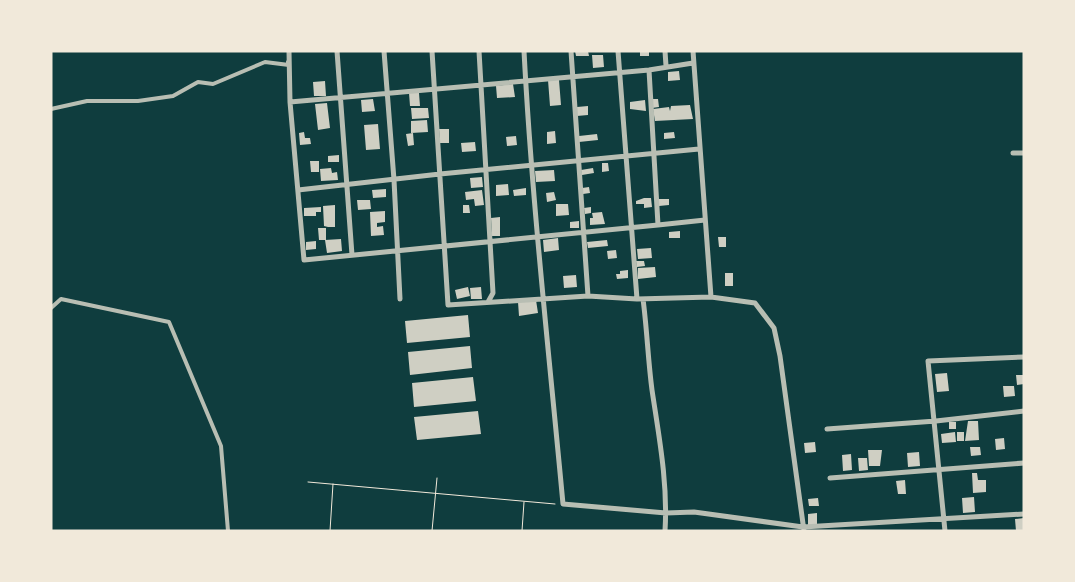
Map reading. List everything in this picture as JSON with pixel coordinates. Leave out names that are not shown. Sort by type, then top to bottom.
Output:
[{"type":"street","points":[[288,51],[290,102],[304,260],[704,220]]},
{"type":"street","points":[[337,51],[352,255]]},
{"type":"street","points":[[384,51],[394,180],[400,299]]},
{"type":"street","points":[[432,51],[448,304],[588,296],[640,299],[711,297],[755,303],[774,328],[780,356],[804,529]]},
{"type":"street","points":[[479,51],[493,293],[488,302]]},
{"type":"street","points":[[524,51],[536,237],[544,298],[563,504],[666,513],[694,512],[804,529],[1024,514]]},
{"type":"street","points":[[571,51],[588,296]]},
{"type":"street","points":[[618,51],[631,228],[652,390],[662,442],[666,513],[665,531]]},
{"type":"street","points":[[665,51],[666,66]]},
{"type":"street","points":[[693,51],[711,297]]},
{"type":"street","points":[[51,109],[87,101],[138,101],[173,96],[198,82],[214,84],[265,62],[289,65]]},
{"type":"street","points":[[290,102],[526,81],[573,75],[649,70],[694,63]]},
{"type":"street","points":[[649,70],[658,225]]},
{"type":"street","points":[[298,190],[699,148]]},
{"type":"street","points":[[1013,153],[1024,153]]},
{"type":"street","points":[[51,308],[61,299],[169,322],[221,446],[228,531]]},
{"type":"street","points":[[945,531],[936,421],[928,361],[1024,357]]},
{"type":"street","points":[[827,429],[936,421],[1024,411]]},
{"type":"street","points":[[830,478],[1024,463]]},
{"type":"path","points":[[432,531],[437,478]]},
{"type":"path","points":[[308,482],[563,504]]},
{"type":"path","points":[[330,531],[333,484]]},
{"type":"path","points":[[522,531],[524,501]]},
{"type":"building","points":[[575,51],[588,51],[589,56],[576,56]]},
{"type":"building","points":[[640,51],[649,51],[649,56],[640,56]]},
{"type":"building","points":[[592,55],[603,55],[604,67],[593,68]]},
{"type":"building","points":[[679,71],[680,80],[668,81],[668,72]]},
{"type":"building","points":[[548,80],[559,80],[561,105],[550,106]]},
{"type":"building","points":[[325,81],[326,96],[314,96],[313,82]]},
{"type":"building","points":[[513,84],[515,97],[497,98],[496,86]]},
{"type":"building","points":[[409,93],[419,93],[420,106],[410,106]]},
{"type":"building","points":[[373,99],[375,111],[362,112],[361,100]]},
{"type":"building","points":[[652,99],[658,99],[659,107],[652,108]]},
{"type":"building","points":[[645,100],[646,111],[630,109],[630,102]]},
{"type":"building","points":[[327,103],[330,128],[318,130],[315,104]]},
{"type":"building","points":[[690,105],[693,119],[655,121],[653,109],[669,107],[670,111],[671,106]]},
{"type":"building","points":[[588,106],[588,115],[577,116],[577,107]]},
{"type":"building","points":[[411,108],[428,108],[429,118],[412,119]]},
{"type":"building","points":[[427,120],[428,132],[411,133],[411,121]]},
{"type":"building","points":[[378,124],[380,149],[366,150],[364,125]]},
{"type":"building","points":[[439,129],[449,129],[449,143],[440,143]]},
{"type":"building","points":[[555,131],[556,143],[547,144],[547,132]]},
{"type":"building","points":[[304,132],[305,138],[310,138],[311,144],[300,145],[299,133]]},
{"type":"building","points":[[674,132],[675,138],[664,139],[664,133]]},
{"type":"building","points":[[413,133],[414,145],[408,146],[406,134]]},
{"type":"building","points":[[597,134],[598,140],[579,142],[579,136]]},
{"type":"building","points":[[516,136],[517,145],[507,146],[506,137]]},
{"type":"building","points":[[475,142],[476,151],[462,152],[461,143]]},
{"type":"building","points":[[339,155],[339,162],[328,162],[328,156]]},
{"type":"building","points":[[310,161],[319,161],[319,172],[311,172]]},
{"type":"building","points":[[602,163],[608,163],[609,171],[602,172]]},
{"type":"building","points":[[331,168],[332,173],[337,172],[338,180],[321,181],[320,169]]},
{"type":"building","points":[[593,168],[594,173],[582,175],[581,170]]},
{"type":"building","points":[[554,170],[555,181],[536,182],[535,171]]},
{"type":"building","points":[[482,177],[483,187],[471,188],[470,178]]},
{"type":"building","points":[[508,184],[509,195],[496,196],[496,185]]},
{"type":"building","points":[[589,187],[590,193],[583,194],[582,188]]},
{"type":"building","points":[[526,188],[526,195],[514,196],[513,190]]},
{"type":"building","points":[[386,189],[386,197],[373,198],[372,190]]},
{"type":"building","points":[[482,190],[484,205],[475,206],[474,199],[466,200],[465,192]]},
{"type":"building","points":[[554,192],[556,200],[547,202],[546,193]]},
{"type":"building","points":[[651,198],[652,207],[644,208],[644,204],[636,204],[636,201]]},
{"type":"building","points":[[658,199],[669,199],[669,205],[659,206]]},
{"type":"building","points":[[357,200],[370,200],[371,209],[358,210]]},
{"type":"building","points":[[556,204],[568,204],[569,215],[556,216]]},
{"type":"building","points":[[335,205],[335,227],[324,226],[323,206]]},
{"type":"building","points":[[463,205],[469,205],[470,213],[463,213]]},
{"type":"building","points":[[321,207],[321,212],[316,212],[316,216],[304,216],[304,208]]},
{"type":"building","points":[[591,207],[591,213],[585,214],[584,208]]},
{"type":"building","points":[[385,211],[385,222],[377,223],[377,227],[383,226],[384,235],[371,236],[370,212]]},
{"type":"building","points":[[602,212],[605,224],[590,225],[590,218],[593,218],[592,213]]},
{"type":"building","points":[[500,217],[500,236],[492,236],[491,218]]},
{"type":"building","points":[[579,221],[579,228],[570,228],[570,222]]},
{"type":"building","points":[[318,228],[326,228],[326,240],[319,240]]},
{"type":"building","points":[[680,231],[680,238],[669,238],[669,232]]},
{"type":"building","points":[[718,237],[726,237],[726,247],[719,247]]},
{"type":"building","points":[[558,238],[559,250],[544,252],[543,240]]},
{"type":"building","points":[[341,239],[342,251],[327,253],[325,240]]},
{"type":"building","points":[[607,240],[608,246],[588,248],[587,242]]},
{"type":"building","points":[[316,241],[316,249],[306,250],[306,242]]},
{"type":"building","points":[[651,248],[652,258],[638,259],[637,249]]},
{"type":"building","points":[[616,250],[617,258],[608,259],[607,251]]},
{"type":"building","points":[[636,261],[644,261],[645,266],[637,267]]},
{"type":"building","points":[[655,267],[656,277],[638,279],[638,268]]},
{"type":"building","points":[[628,270],[628,278],[617,279],[616,274],[620,274],[620,271]]},
{"type":"building","points":[[725,273],[733,273],[733,286],[725,286]]},
{"type":"building","points":[[576,275],[577,287],[564,288],[563,276]]},
{"type":"building","points":[[468,287],[470,296],[457,299],[455,290]]},
{"type":"building","points":[[481,287],[482,299],[471,299],[470,288]]},
{"type":"building","points":[[536,300],[538,313],[519,316],[518,302]]},
{"type":"building","points":[[468,315],[470,337],[407,343],[405,321]]},
{"type":"building","points":[[470,346],[472,368],[410,375],[408,352]]},
{"type":"building","points":[[947,373],[949,391],[937,392],[935,374]]},
{"type":"building","points":[[1016,375],[1024,375],[1024,384],[1017,385]]},
{"type":"building","points":[[473,377],[476,401],[414,407],[412,383]]},
{"type":"building","points":[[1003,386],[1014,386],[1015,396],[1004,397]]},
{"type":"building","points":[[478,411],[481,434],[417,440],[414,417]]},
{"type":"building","points":[[968,421],[978,421],[979,440],[965,441]]},
{"type":"building","points":[[949,422],[956,422],[956,429],[949,429]]},
{"type":"building","points":[[955,432],[956,442],[942,443],[941,434]]},
{"type":"building","points":[[957,432],[964,432],[964,441],[957,441]]},
{"type":"building","points":[[1004,438],[1005,449],[996,450],[995,439]]},
{"type":"building","points":[[815,442],[816,452],[805,453],[804,443]]},
{"type":"building","points":[[970,447],[980,447],[981,455],[971,456]]},
{"type":"building","points":[[868,450],[882,450],[880,466],[869,466]]},
{"type":"building","points":[[919,452],[920,466],[908,467],[907,453]]},
{"type":"building","points":[[851,454],[852,470],[843,471],[842,455]]},
{"type":"building","points":[[858,458],[867,458],[868,470],[859,471]]},
{"type":"building","points":[[972,473],[977,473],[978,480],[986,480],[986,492],[973,493]]},
{"type":"building","points":[[905,480],[906,494],[898,494],[896,481]]},
{"type":"building","points":[[974,497],[975,512],[963,513],[962,498]]},
{"type":"building","points":[[818,498],[819,506],[809,506],[808,499]]},
{"type":"building","points":[[817,513],[817,525],[808,526],[808,514]]},
{"type":"building","points":[[1024,518],[1024,531],[1016,531],[1015,519]]}]
